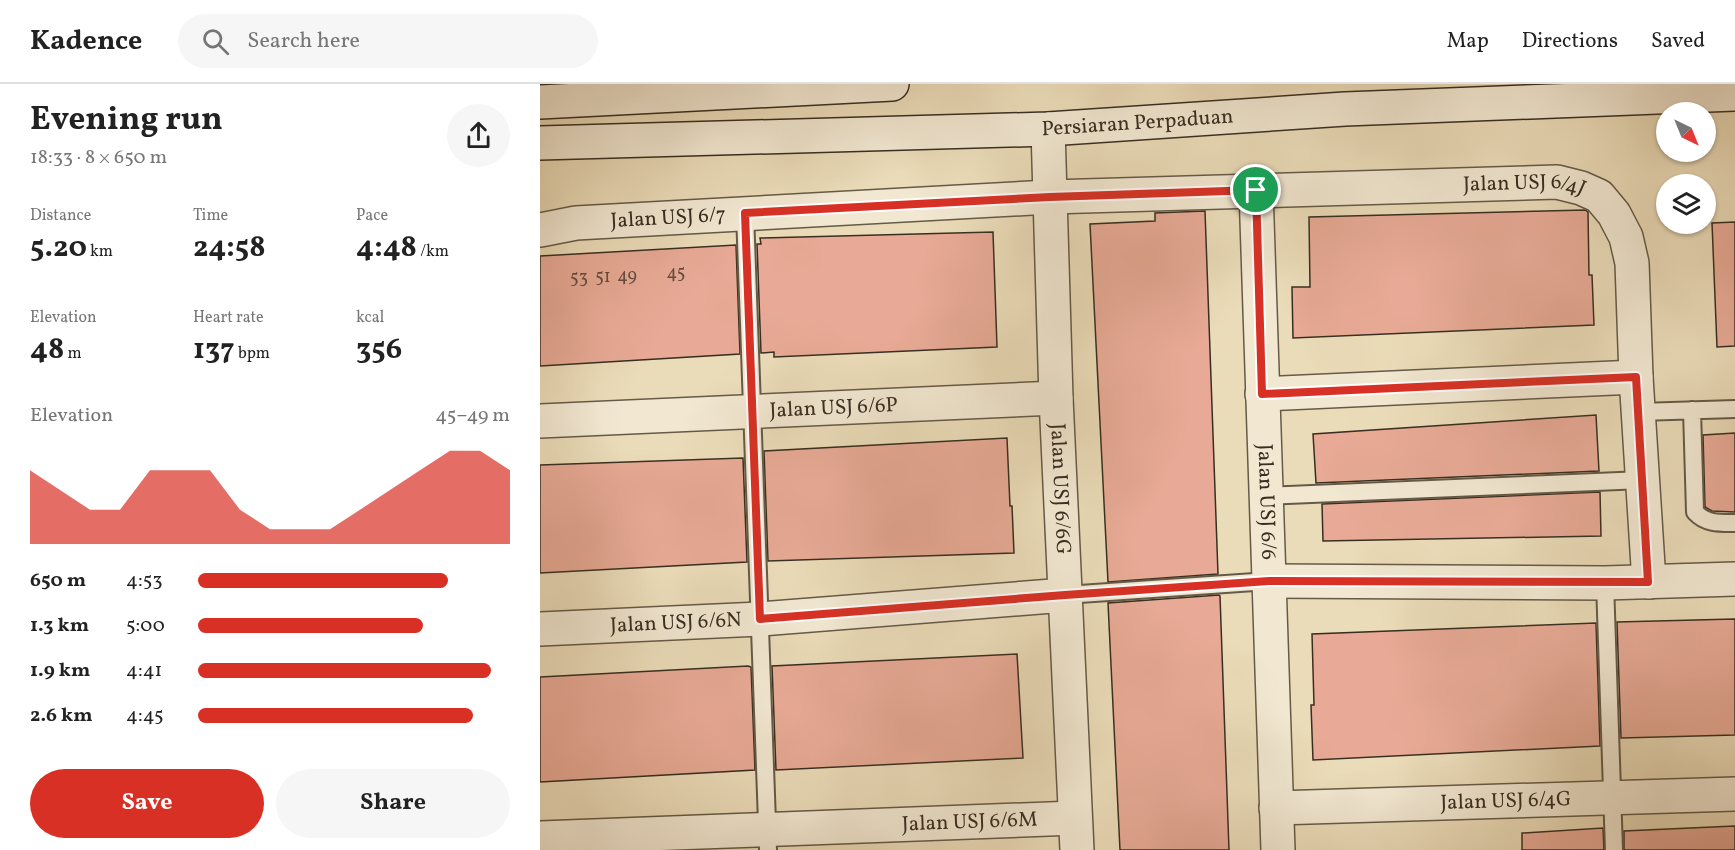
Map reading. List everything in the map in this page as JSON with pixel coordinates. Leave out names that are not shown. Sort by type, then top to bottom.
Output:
[{"type":"street","points":[[540,102],[892,84]]},
{"type":"street","name":"Persiaran Perpaduan","points":[[540,143],[1048,129],[1344,96],[1735,94]]},
{"type":"street","name":"Jalan USJ 6/6G","points":[[1048,129],[1056,398],[1077,850]]},
{"type":"street","name":"Jalan USJ 6/4J","points":[[1050,197],[1557,182],[1581,188],[1599,196],[1614,214],[1626,237],[1632,263],[1648,582]]},
{"type":"street","name":"Jalan USJ 6/6","points":[[1256,190],[1278,850]]},
{"type":"street","name":"Jalan USJ 6/7","points":[[540,230],[576,223],[1050,197]]},
{"type":"street","points":[[1262,394],[1636,377]]},
{"type":"street","name":"Jalan USJ 6/6P","points":[[540,420],[1056,398]]},
{"type":"street","points":[[1269,581],[1605,583],[1735,579]]},
{"type":"street","name":"Jalan USJ 6/6N","points":[[540,629],[760,619],[1065,595]]},
{"type":"street","name":"Jalan USJ 6/4G","points":[[1276,808],[1735,794]]},
{"type":"street","name":"Jalan USJ 6/6M","points":[[540,838],[768,840],[1075,818]]},
{"type":"lane","points":[[745,213],[768,840]]},
{"type":"lane","points":[[1639,412],[1735,409]]},
{"type":"lane","points":[[1692,410],[1695,512],[1704,520],[1718,524],[1735,523]]},
{"type":"lane","points":[[1266,496],[1643,480]]},
{"type":"lane","points":[[1065,595],[1269,581]]},
{"type":"lane","points":[[1605,583],[1614,850]]},
{"type":"building","points":[[1585,210],[1588,212],[1589,275],[1592,275],[1594,325],[1293,338],[1292,287],[1310,287],[1309,217]]},
{"type":"building","points":[[1205,211],[1218,574],[1108,582],[1090,224],[1155,221],[1155,213]]},
{"type":"building","points":[[1735,222],[1735,346],[1717,347],[1712,234],[1716,234],[1716,223]]},
{"type":"building","points":[[993,232],[997,347],[774,357],[774,352],[761,353],[757,244],[761,244],[760,238]]},
{"type":"building","points":[[736,245],[740,354],[540,366],[540,256]]},
{"type":"building","points":[[1596,415],[1599,471],[1316,483],[1313,434]]},
{"type":"building","points":[[1735,433],[1735,512],[1712,511],[1705,507],[1703,435]]},
{"type":"building","points":[[1007,438],[1014,553],[768,561],[764,451]]},
{"type":"building","points":[[743,458],[747,562],[540,573],[540,465]]},
{"type":"building","points":[[1600,492],[1601,536],[1323,541],[1322,504]]},
{"type":"building","points":[[1219,595],[1229,850],[1120,850],[1108,603]]},
{"type":"building","points":[[1735,619],[1735,735],[1621,738],[1617,622]]},
{"type":"building","points":[[1596,623],[1600,746],[1313,760],[1312,634]]},
{"type":"building","points":[[1017,654],[1023,758],[776,770],[772,666]]},
{"type":"building","points":[[751,667],[755,770],[540,782],[540,677]]},
{"type":"building","points":[[1735,826],[1735,850],[1624,850],[1624,831]]},
{"type":"building","points":[[1603,828],[1604,850],[1522,850],[1522,833]]},
{"type":"route","points":[[1256,190],[1262,394],[1636,377],[1648,582],[1269,581],[760,619],[745,213],[1050,197],[1256,190]]}]
